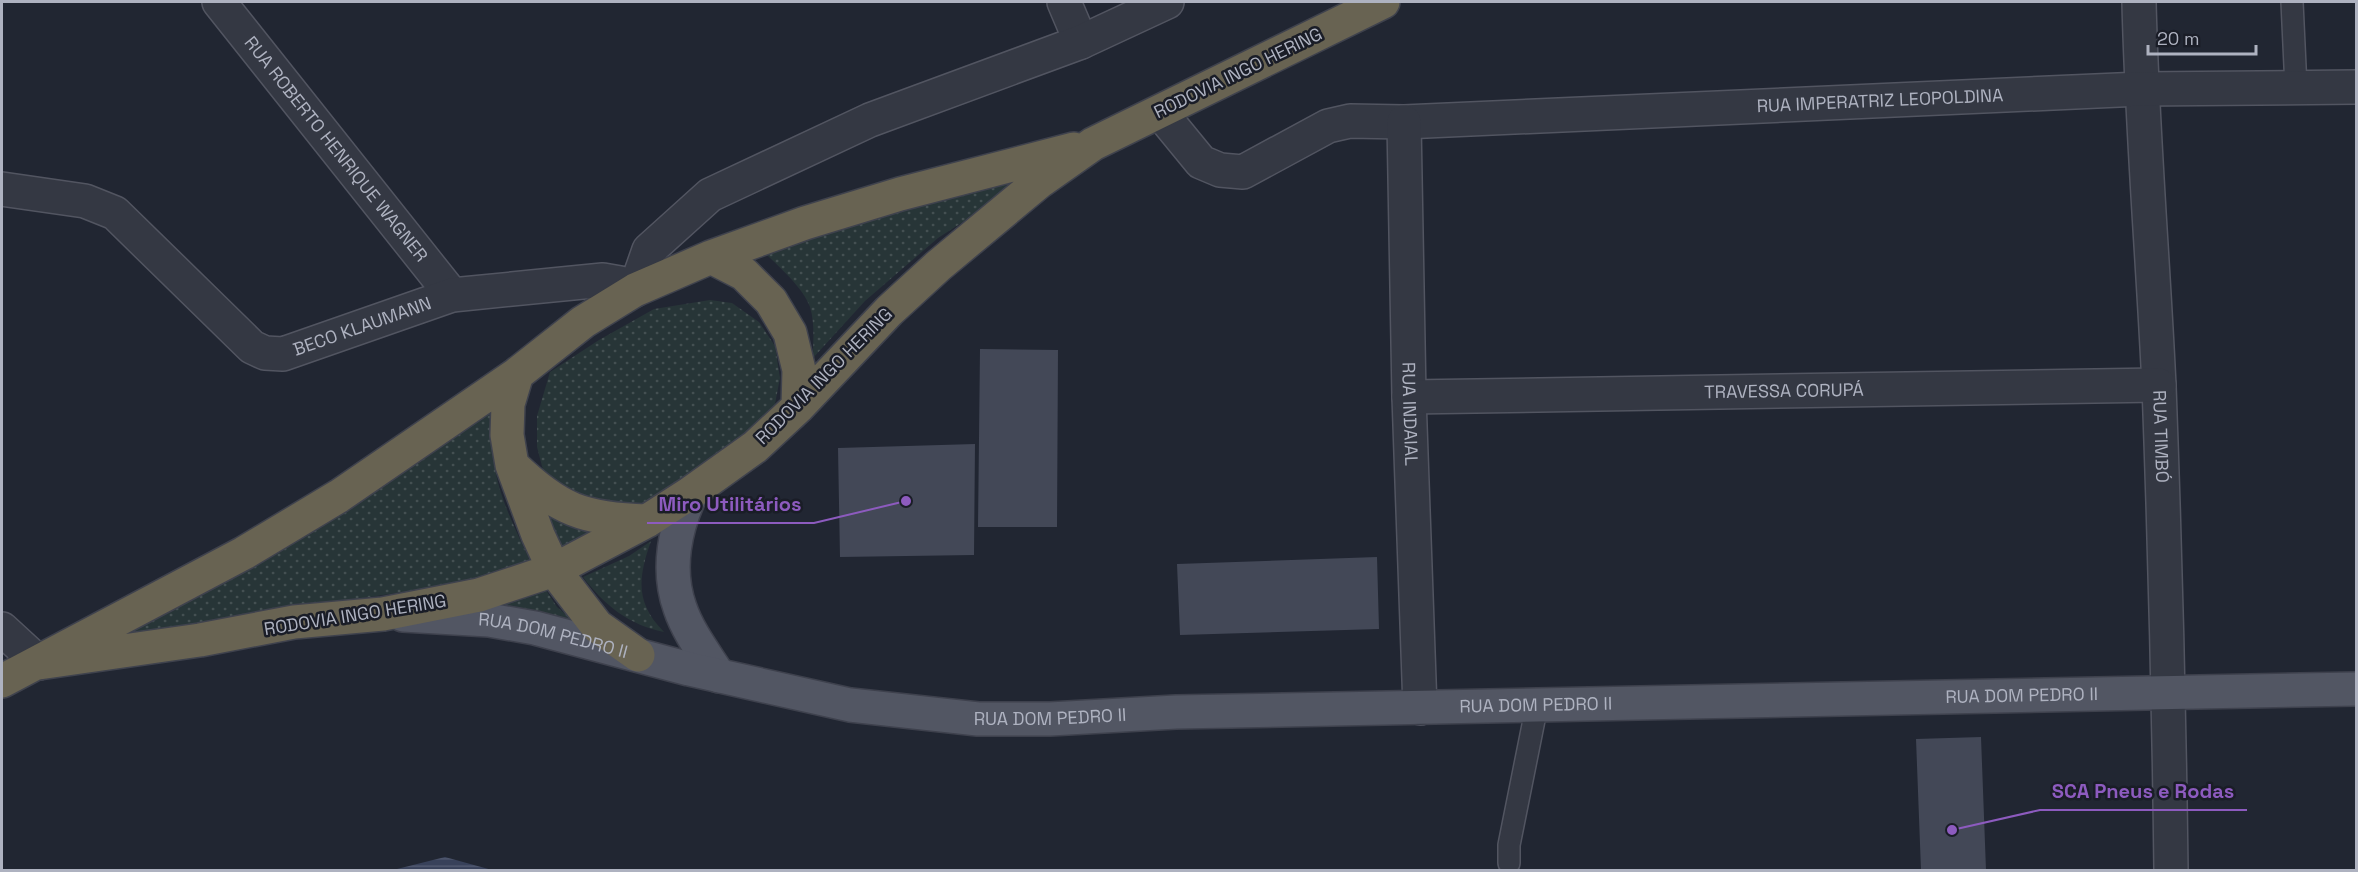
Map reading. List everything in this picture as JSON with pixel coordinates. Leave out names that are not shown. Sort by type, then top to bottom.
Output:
[{"type":"highway","name":"RODOVIA INGO HERING","points":[[39,663],[200,640],[294,622],[383,614],[478,595],[554,570],[647,521],[755,447],[798,407],[889,311],[938,266],[1031,189],[1093,144],[1383,2]]},
{"type":"highway","name":"RODOVIA INGO HERING","points":[[2,681],[244,553],[320,507],[517,374],[583,322],[635,290],[711,256],[805,223],[900,194],[1093,144]]},
{"type":"highway","points":[[711,256],[744,274],[771,300],[781,317],[790,333],[799,370],[798,407]]},
{"type":"highway","points":[[517,374],[508,404],[507,435],[512,465],[538,535],[554,570],[597,626],[638,655]]},
{"type":"highway","points":[[512,465],[539,491],[572,510],[609,520],[647,521]]},
{"type":"main road","points":[[692,492],[682,514],[674,543],[674,579],[679,607],[690,630],[719,676]]},
{"type":"main road","name":"RUA DOM PEDRO II","points":[[383,614],[489,620],[524,626],[719,676],[850,705],[978,719],[1537,705],[2356,689]]},
{"type":"street","name":"RUA ROBERTO HENRIQUE WAGNER","points":[[219,2],[452,295]]},
{"type":"street","points":[[1064,2],[1081,42]]},
{"type":"street","points":[[635,290],[649,250],[710,195],[870,120],[1081,42],[1167,2]]},
{"type":"street","name":"RUA TIMBÓ","points":[[2139,2],[2141,89],[2158,385],[2171,870]]},
{"type":"street","name":"RUA IMPERATRIZ LEOPOLDINA","points":[[1160,112],[1201,162],[1220,170],[1244,172],[1328,126],[1350,121],[1404,122],[2141,89],[2356,87]]},
{"type":"street","name":"RUA INDAIAL","points":[[1404,122],[1409,397],[1420,708]]},
{"type":"street","name":"BECO KLAUMANN","points":[[2,189],[85,201],[115,213],[252,347],[265,353],[283,354],[452,295],[603,280],[620,282],[635,290]]},
{"type":"street","name":"TRAVESSA CORUPÁ","points":[[1409,397],[2158,385]]},
{"type":"street","points":[[2,629],[39,663]]},
{"type":"lane","points":[[2292,2],[2296,88]]},
{"type":"lane","points":[[1509,863],[1509,844],[1537,705]]},
{"type":"shaded area","points":[[1062,158],[938,238],[865,301],[813,358],[813,319],[810,307],[801,291],[758,246]]},
{"type":"shaded area","points":[[710,300],[732,303],[759,322],[775,346],[780,378],[774,409],[736,443],[643,509],[611,507],[563,489],[543,470],[537,447],[537,416],[550,372],[599,340],[654,309]]},
{"type":"shaded area","points":[[501,399],[493,435],[495,469],[504,501],[531,563],[471,582],[315,605],[177,638],[124,634]]},
{"type":"shaded area","points":[[533,496],[616,529],[560,557]]},
{"type":"shaded area","points":[[651,541],[643,567],[642,590],[648,611],[664,632],[651,629],[618,612],[583,577],[629,556]]},
{"type":"shaded area","points":[[544,587],[557,607],[575,622],[475,606]]},
{"type":"water","points":[[445,857],[492,870],[393,870]]},
{"type":"building","points":[[980,349],[1058,350],[1057,527],[978,527]]},
{"type":"building","points":[[975,444],[974,555],[840,557],[838,448]]},
{"type":"building","points":[[1377,557],[1379,629],[1180,635],[1177,564]]},
{"type":"building","points":[[1981,737],[1986,870],[1921,870],[1916,739]]},
{"type":"place","name":"Miro Utilitários","points":[[906,501]]},
{"type":"place","name":"SCA Pneus e Rodas","points":[[1952,830]]}]
